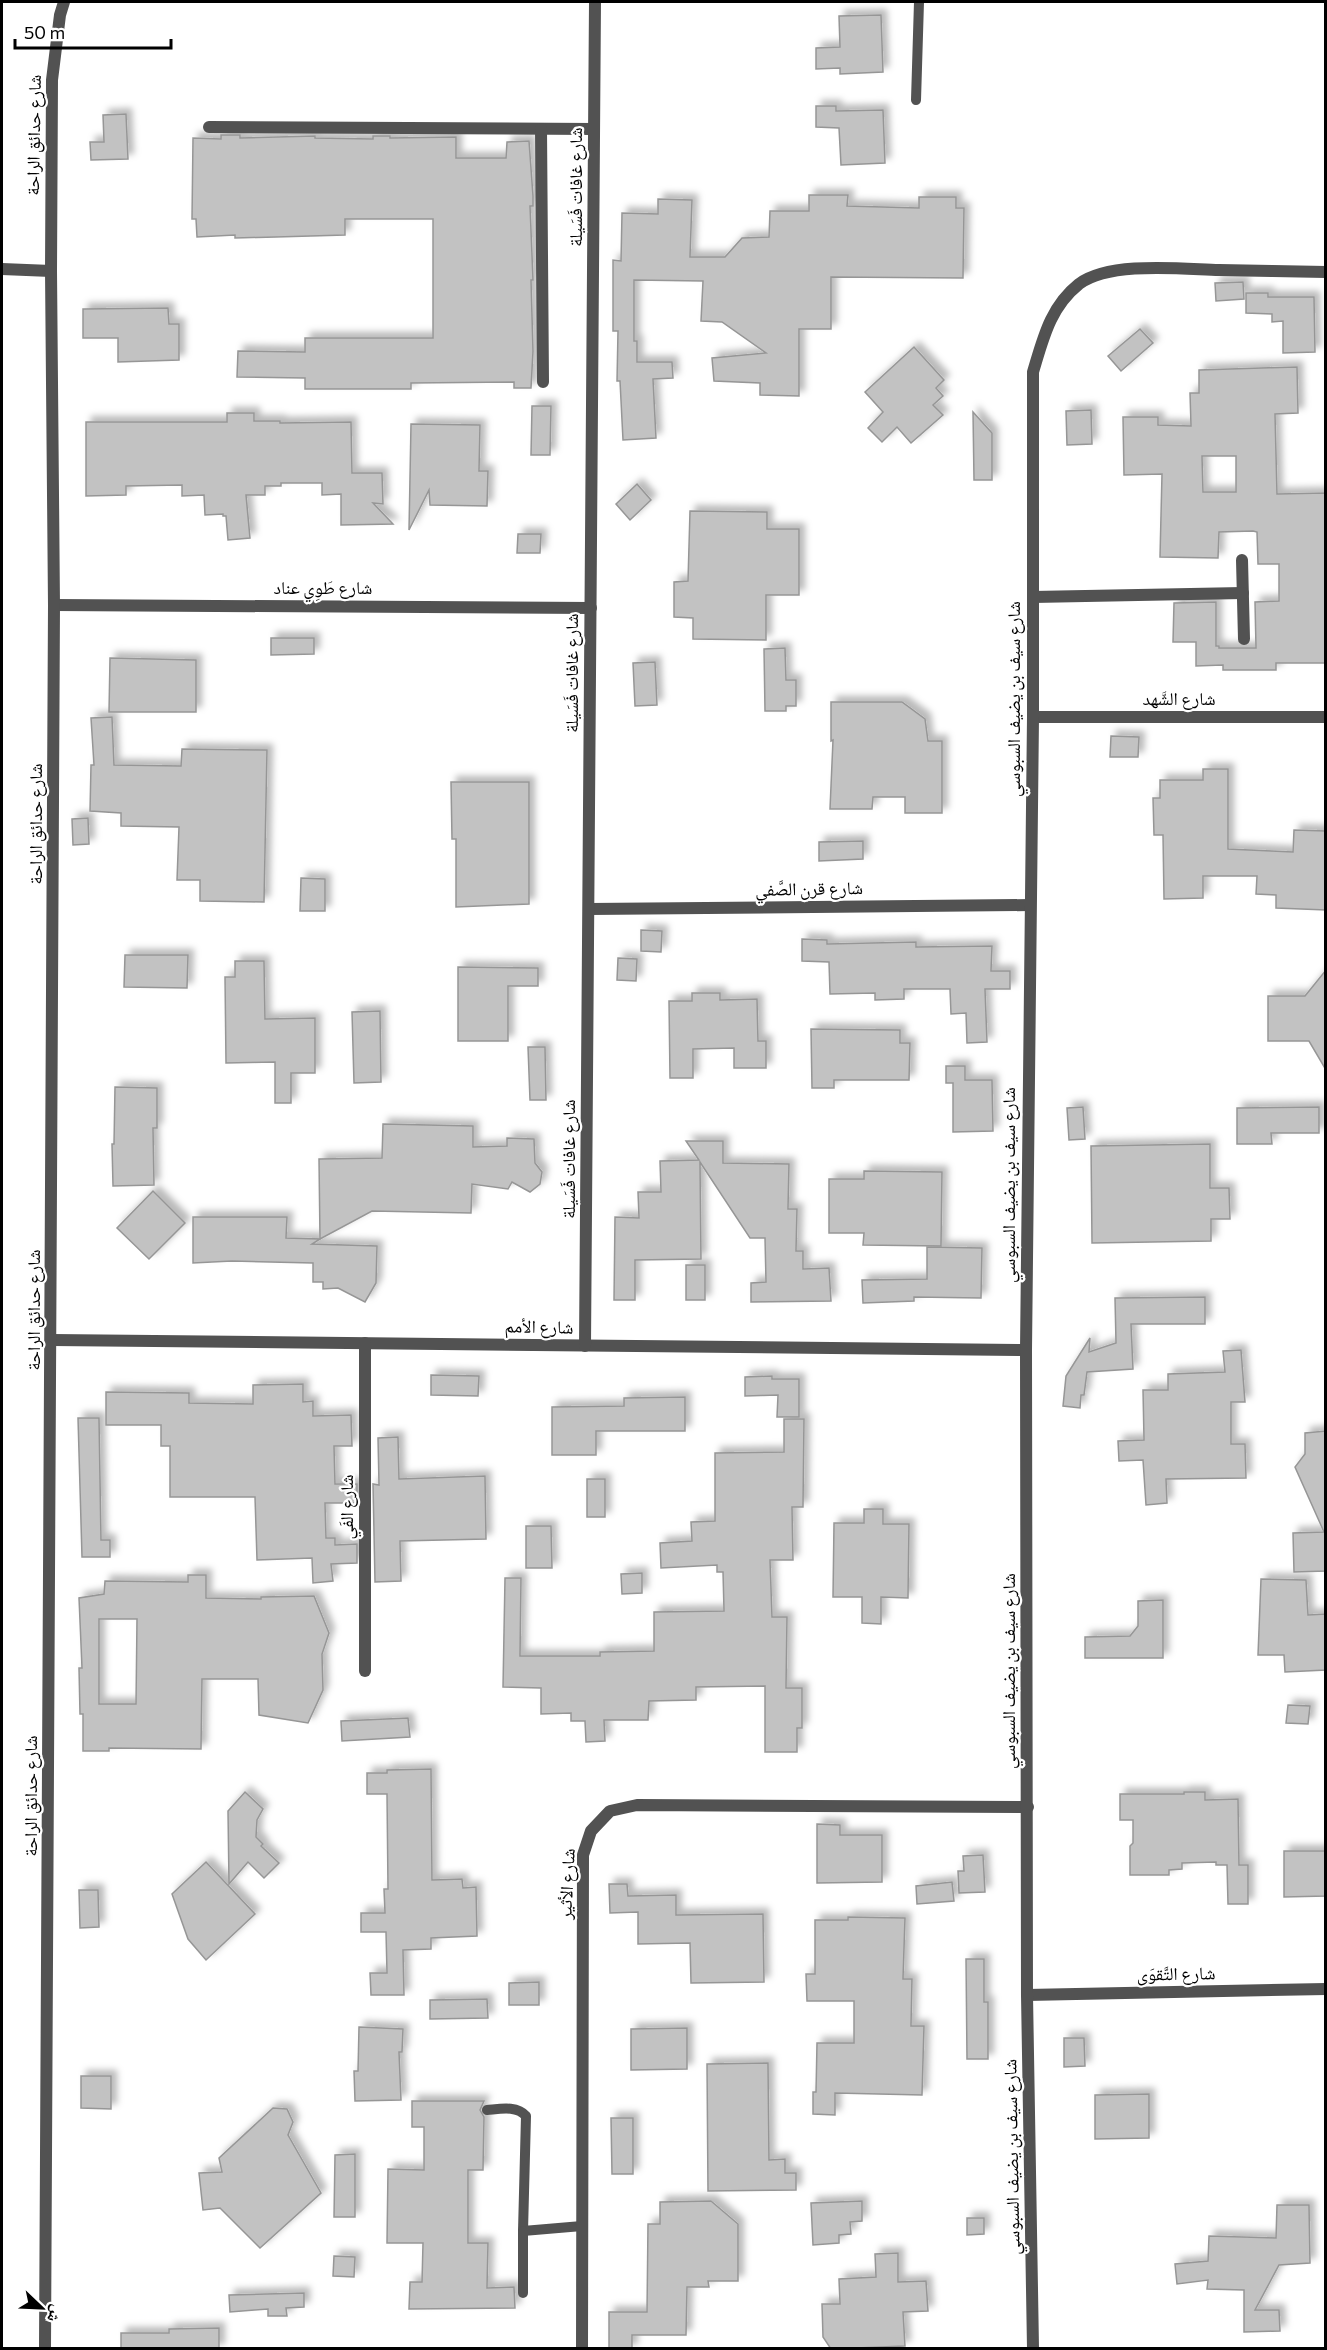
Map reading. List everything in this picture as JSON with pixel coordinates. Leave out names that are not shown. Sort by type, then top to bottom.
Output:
[{"type":"street","name":"شارع حدائق الراحة","points":[[45,2349],[52,1340],[54,605],[52,80],[60,15],[64,2]]},
{"type":"street","name":"شارع غافات فَسَيلة","points":[[585,1346],[595,2]]},
{"type":"street","points":[[209,127],[594,129]]},
{"type":"street","points":[[541,129],[543,382]]},
{"type":"street","name":"شارع سيف بن يضيف السبوسي","points":[[1033,2349],[1027,1995],[1026,1350],[1033,717],[1033,372],[1045,330],[1057,306],[1080,283],[1105,273],[1137,268],[1326,272]]},
{"type":"street","points":[[2,271],[51,271]]},
{"type":"street","points":[[1242,560],[1244,639]]},
{"type":"street","points":[[1033,597],[1243,593]]},
{"type":"street","name":"شارع طَوِي عناد","points":[[54,605],[591,608]]},
{"type":"street","name":"شارع الشَّهد","points":[[1033,717],[1326,717]]},
{"type":"street","name":"شارع قرن الصَّفي","points":[[589,909],[1030,905]]},
{"type":"street","name":"شارع الأمم","points":[[52,1340],[1026,1350]]},
{"type":"street","name":"شارع الفَي","points":[[365,1343],[365,1671]]},
{"type":"street","name":"شارع الأثير","points":[[582,2349],[583,1855],[591,1831],[610,1811],[637,1805],[1028,1807]]},
{"type":"street","name":"شارع التَّقوَى","points":[[1027,1995],[1326,1989]]},
{"type":"lane","points":[[916,100],[919,2]]},
{"type":"lane","points":[[487,2110],[514,2109],[522,2111],[526,2116],[522,2293]]},
{"type":"lane","points":[[523,2231],[582,2226]]},
{"type":"building","points":[[881,15],[883,72],[840,74],[840,68],[816,69],[816,48],[840,47],[839,16]]},
{"type":"building","points":[[816,106],[836,106],[836,111],[883,110],[885,163],[841,165],[839,128],[816,127]]},
{"type":"building","points":[[126,114],[128,159],[91,160],[90,142],[104,142],[103,115]]},
{"type":"building","points":[[221,135],[240,135],[240,138],[456,137],[456,158],[506,158],[507,142],[529,141],[533,196],[533,206],[530,206],[533,280],[531,280],[533,351],[531,388],[514,388],[514,382],[411,383],[411,389],[305,389],[305,378],[237,377],[238,351],[305,352],[305,338],[433,338],[433,219],[345,219],[345,235],[197,237],[196,219],[192,219],[193,138],[221,139]]},
{"type":"building","points":[[809,195],[848,195],[847,206],[919,208],[919,197],[956,197],[956,208],[964,208],[963,278],[831,277],[831,329],[799,329],[799,396],[760,395],[760,383],[714,381],[712,358],[766,353],[722,322],[701,321],[703,281],[634,280],[634,341],[637,341],[637,362],[672,362],[673,378],[653,379],[656,438],[623,440],[620,381],[617,381],[618,331],[613,331],[613,260],[621,261],[622,213],[658,214],[658,199],[692,200],[690,257],[725,257],[742,238],[769,237],[770,211],[809,211]]},
{"type":"building","points":[[1243,282],[1244,299],[1216,301],[1215,283]]},
{"type":"building","points":[[1246,293],[1268,293],[1268,297],[1314,297],[1315,352],[1283,353],[1283,321],[1272,322],[1272,314],[1246,313]]},
{"type":"building","points":[[168,308],[169,324],[179,324],[179,360],[118,362],[118,338],[83,338],[83,309]]},
{"type":"building","points":[[1140,329],[1153,343],[1121,371],[1108,356]]},
{"type":"building","points":[[914,347],[944,380],[936,388],[943,396],[933,405],[943,415],[911,443],[897,427],[882,442],[868,428],[883,412],[865,392]]},
{"type":"building","points":[[1297,367],[1298,413],[1275,414],[1277,494],[1326,493],[1326,663],[1276,663],[1276,670],[1223,670],[1223,665],[1196,666],[1196,642],[1173,642],[1174,603],[1216,602],[1216,646],[1219,648],[1256,648],[1255,602],[1279,601],[1279,564],[1258,564],[1257,532],[1219,532],[1218,558],[1160,557],[1162,474],[1124,475],[1123,417],[1158,417],[1158,425],[1191,426],[1190,393],[1199,393],[1199,370]],"holes":[[[1202,456],[1236,456],[1236,492],[1203,492]]]},
{"type":"building","points":[[532,406],[551,406],[550,455],[531,455]]},
{"type":"building","points":[[1091,410],[1092,444],[1067,445],[1066,411]]},
{"type":"building","points":[[973,412],[992,433],[992,480],[974,480]]},
{"type":"building","points":[[227,413],[254,413],[254,421],[280,421],[280,423],[351,422],[352,473],[382,473],[383,504],[373,503],[393,524],[341,525],[341,494],[322,495],[322,483],[281,483],[281,486],[265,486],[265,495],[246,495],[250,538],[228,540],[226,516],[223,514],[205,515],[204,495],[182,496],[182,485],[126,486],[126,495],[86,496],[86,422],[227,422]]},
{"type":"building","points":[[411,424],[480,425],[479,471],[488,471],[487,506],[430,505],[429,490],[409,530]]},
{"type":"building","points":[[637,484],[651,500],[630,520],[616,504]]},
{"type":"building","points":[[690,511],[767,512],[767,529],[799,529],[799,595],[766,595],[766,640],[693,639],[693,618],[674,617],[674,582],[688,581]]},
{"type":"building","points":[[518,534],[541,534],[540,553],[517,553]]},
{"type":"building","points":[[271,638],[314,638],[314,654],[271,655]]},
{"type":"building","points":[[785,648],[786,680],[796,680],[796,706],[786,706],[786,711],[765,711],[764,649]]},
{"type":"building","points":[[110,658],[196,660],[196,712],[109,712]]},
{"type":"building","points":[[655,662],[657,705],[635,706],[633,663]]},
{"type":"building","points":[[831,702],[902,702],[925,719],[928,741],[942,741],[942,813],[905,813],[905,797],[873,797],[872,809],[830,809],[833,740],[831,741]]},
{"type":"building","points":[[112,717],[114,765],[181,766],[182,749],[267,750],[264,902],[200,901],[200,880],[177,880],[179,827],[121,826],[121,813],[90,811],[91,765],[94,765],[91,718]]},
{"type":"building","points":[[1111,736],[1139,737],[1138,757],[1110,757]]},
{"type":"building","points":[[1203,769],[1228,769],[1228,849],[1293,852],[1294,830],[1326,831],[1326,910],[1276,908],[1276,895],[1256,894],[1257,876],[1203,876],[1203,898],[1164,899],[1163,835],[1154,835],[1153,798],[1160,798],[1160,780],[1203,780]]},
{"type":"building","points":[[451,782],[529,782],[529,904],[456,907],[456,839],[452,839]]},
{"type":"building","points":[[88,818],[89,844],[73,845],[72,819]]},
{"type":"building","points":[[863,841],[863,859],[819,861],[819,842]]},
{"type":"building","points":[[301,878],[325,879],[325,911],[300,911]]},
{"type":"building","points":[[641,930],[662,931],[661,952],[641,951]]},
{"type":"building","points":[[802,939],[827,940],[827,944],[916,942],[916,947],[992,946],[991,971],[1010,971],[1010,989],[985,989],[987,1042],[967,1043],[966,1013],[951,1014],[950,989],[904,989],[904,999],[875,1000],[875,993],[830,994],[829,962],[802,961]]},
{"type":"building","points":[[125,955],[188,955],[187,988],[124,987]]},
{"type":"building","points":[[618,958],[637,959],[636,981],[617,980]]},
{"type":"building","points":[[235,961],[264,961],[265,1019],[315,1018],[315,1073],[291,1073],[291,1103],[275,1103],[275,1062],[226,1063],[225,977],[235,977]]},
{"type":"building","points":[[458,967],[538,968],[538,986],[508,986],[508,1041],[458,1041]]},
{"type":"building","points":[[1326,970],[1326,1070],[1309,1041],[1268,1041],[1268,996],[1305,996]]},
{"type":"building","points":[[692,993],[720,993],[720,1000],[757,999],[758,1041],[766,1041],[766,1068],[734,1068],[734,1048],[693,1049],[693,1078],[670,1078],[669,1001],[692,1001]]},
{"type":"building","points":[[380,1011],[381,1082],[354,1083],[352,1012]]},
{"type":"building","points":[[811,1029],[900,1030],[900,1043],[910,1043],[909,1080],[834,1080],[834,1088],[812,1088]]},
{"type":"building","points":[[528,1047],[545,1047],[546,1100],[530,1100]]},
{"type":"building","points":[[946,1066],[965,1066],[965,1080],[992,1080],[993,1131],[953,1132],[953,1083],[946,1083]]},
{"type":"building","points":[[115,1087],[157,1088],[157,1128],[153,1128],[154,1185],[113,1186],[112,1144],[114,1144]]},
{"type":"building","points":[[1083,1107],[1085,1139],[1069,1140],[1067,1108]]},
{"type":"building","points":[[1319,1107],[1319,1133],[1271,1133],[1272,1144],[1237,1144],[1237,1108]]},
{"type":"building","points":[[383,1124],[473,1126],[473,1147],[507,1146],[507,1138],[534,1139],[535,1163],[542,1172],[540,1184],[530,1192],[512,1182],[508,1189],[472,1184],[471,1213],[372,1211],[320,1239],[319,1159],[382,1158]]},
{"type":"building","points":[[686,1141],[723,1141],[723,1163],[789,1164],[788,1209],[797,1209],[796,1251],[803,1251],[803,1269],[829,1268],[831,1301],[751,1302],[751,1283],[766,1282],[765,1238],[750,1238],[700,1162],[701,1259],[635,1260],[635,1300],[614,1300],[615,1217],[639,1218],[638,1192],[661,1192],[660,1161],[699,1160]]},
{"type":"building","points":[[1210,1144],[1210,1188],[1229,1188],[1230,1219],[1211,1219],[1211,1241],[1092,1243],[1091,1146]]},
{"type":"building","points":[[864,1171],[942,1172],[941,1246],[863,1245],[864,1233],[829,1233],[829,1179],[864,1179]]},
{"type":"building","points":[[153,1191],[185,1223],[149,1259],[117,1228]]},
{"type":"building","points":[[193,1217],[287,1217],[286,1238],[320,1239],[312,1244],[377,1246],[376,1283],[365,1302],[338,1288],[323,1289],[323,1282],[313,1282],[313,1263],[232,1261],[193,1263]]},
{"type":"building","points":[[927,1247],[982,1248],[981,1298],[914,1297],[914,1301],[863,1303],[862,1280],[927,1279]]},
{"type":"building","points":[[686,1265],[705,1265],[705,1300],[686,1300]]},
{"type":"building","points":[[1205,1297],[1205,1324],[1131,1324],[1133,1369],[1087,1372],[1080,1408],[1063,1406],[1066,1376],[1090,1338],[1089,1352],[1116,1343],[1115,1298]]},
{"type":"building","points":[[1241,1350],[1245,1402],[1231,1402],[1231,1444],[1245,1444],[1246,1478],[1166,1479],[1167,1503],[1146,1505],[1143,1460],[1119,1461],[1118,1441],[1144,1440],[1143,1390],[1168,1390],[1168,1374],[1225,1372],[1223,1351]]},
{"type":"building","points":[[431,1375],[479,1376],[478,1396],[431,1395]]},
{"type":"building","points":[[772,1376],[772,1379],[799,1379],[799,1417],[777,1417],[778,1395],[745,1396],[745,1377]]},
{"type":"building","points":[[303,1384],[303,1402],[313,1401],[313,1416],[351,1415],[352,1446],[334,1446],[335,1484],[357,1484],[357,1503],[325,1503],[326,1538],[335,1538],[335,1545],[357,1544],[357,1563],[331,1564],[333,1581],[313,1583],[312,1558],[257,1560],[255,1497],[170,1497],[170,1446],[161,1446],[161,1425],[106,1425],[106,1392],[189,1393],[189,1403],[253,1404],[253,1385]]},
{"type":"building","points":[[685,1397],[685,1431],[596,1431],[596,1455],[552,1455],[552,1407],[624,1406],[624,1398]]},
{"type":"building","points":[[78,1418],[99,1418],[101,1540],[110,1540],[110,1557],[82,1557]]},
{"type":"building","points":[[784,1419],[804,1419],[803,1507],[792,1507],[793,1560],[770,1560],[772,1617],[787,1617],[786,1688],[802,1688],[802,1728],[797,1728],[797,1752],[765,1752],[765,1686],[696,1687],[696,1700],[649,1701],[648,1720],[604,1720],[605,1741],[586,1742],[585,1721],[571,1721],[571,1713],[541,1714],[541,1688],[503,1687],[505,1578],[521,1578],[520,1656],[600,1656],[600,1652],[654,1651],[654,1612],[724,1611],[723,1572],[717,1572],[717,1565],[661,1568],[660,1543],[692,1541],[691,1522],[715,1521],[715,1453],[784,1452]]},
{"type":"building","points":[[1326,1431],[1326,1571],[1294,1572],[1293,1533],[1324,1532],[1295,1467],[1305,1454],[1305,1433]]},
{"type":"building","points":[[398,1437],[399,1479],[485,1476],[486,1539],[400,1541],[401,1581],[375,1582],[373,1484],[379,1485],[378,1438]]},
{"type":"building","points":[[587,1479],[605,1479],[605,1517],[587,1517]]},
{"type":"building","points":[[864,1509],[883,1509],[883,1524],[909,1524],[908,1598],[881,1597],[881,1624],[862,1623],[862,1597],[833,1597],[834,1523],[864,1523]]},
{"type":"building","points":[[526,1526],[551,1526],[552,1568],[526,1568]]},
{"type":"building","points":[[642,1573],[642,1593],[622,1594],[621,1574]]},
{"type":"building","points":[[188,1575],[206,1575],[206,1598],[261,1599],[261,1597],[314,1596],[329,1633],[322,1654],[323,1690],[308,1723],[259,1715],[258,1679],[202,1679],[201,1749],[109,1748],[109,1751],[83,1751],[83,1714],[80,1714],[79,1668],[82,1668],[79,1598],[104,1594],[105,1581],[188,1582]],"holes":[[[99,1619],[137,1619],[136,1704],[99,1704]]]},
{"type":"building","points":[[1261,1579],[1306,1580],[1308,1615],[1326,1614],[1326,1670],[1285,1672],[1284,1655],[1258,1655]]},
{"type":"building","points":[[1163,1600],[1163,1658],[1085,1658],[1085,1637],[1130,1636],[1138,1626],[1138,1601]]},
{"type":"building","points":[[1288,1705],[1310,1706],[1308,1724],[1286,1723]]},
{"type":"building","points":[[408,1718],[410,1737],[342,1741],[341,1721]]},
{"type":"building","points":[[431,1769],[432,1880],[462,1879],[463,1888],[476,1887],[477,1936],[431,1938],[431,1949],[403,1950],[404,1995],[371,1995],[370,1973],[387,1973],[386,1932],[361,1932],[361,1913],[385,1913],[384,1889],[388,1889],[387,1794],[367,1794],[367,1773]]},
{"type":"building","points":[[245,1792],[263,1809],[257,1820],[256,1837],[263,1844],[261,1846],[279,1863],[264,1878],[248,1862],[229,1884],[228,1811]]},
{"type":"building","points":[[1184,1792],[1205,1792],[1205,1800],[1238,1799],[1239,1865],[1248,1865],[1248,1904],[1228,1904],[1227,1865],[1216,1865],[1216,1862],[1182,1863],[1182,1869],[1169,1870],[1169,1875],[1130,1875],[1133,1820],[1120,1820],[1120,1794],[1184,1794]]},
{"type":"building","points":[[817,1824],[840,1825],[840,1835],[882,1835],[882,1882],[817,1883]]},
{"type":"building","points":[[1284,1851],[1326,1851],[1326,1896],[1284,1897]]},
{"type":"building","points":[[983,1855],[985,1892],[959,1893],[958,1871],[964,1871],[963,1856]]},
{"type":"building","points":[[206,1862],[255,1914],[206,1960],[188,1939],[172,1894]]},
{"type":"building","points":[[952,1882],[954,1901],[917,1904],[916,1886]]},
{"type":"building","points":[[609,1884],[627,1884],[628,1896],[676,1895],[676,1915],[763,1914],[764,1982],[691,1983],[690,1943],[638,1944],[638,1912],[610,1913]]},
{"type":"building","points":[[79,1890],[98,1890],[99,1927],[80,1928]]},
{"type":"building","points":[[848,1917],[905,1918],[903,1979],[912,1979],[911,2026],[924,2026],[922,2095],[835,2093],[835,2115],[813,2114],[817,2043],[854,2043],[854,2001],[807,2001],[806,1974],[815,1974],[815,1920],[848,1920]]},
{"type":"building","points":[[966,1959],[984,1959],[984,2002],[988,2002],[988,2059],[967,2059]]},
{"type":"building","points":[[539,1982],[539,2005],[509,2005],[509,1983]]},
{"type":"building","points":[[487,1999],[488,2018],[430,2019],[430,2000]]},
{"type":"building","points":[[359,2027],[403,2029],[402,2052],[399,2052],[401,2100],[355,2101],[354,2071],[358,2071]]},
{"type":"building","points":[[687,2028],[687,2069],[631,2070],[631,2029]]},
{"type":"building","points":[[1064,2038],[1084,2038],[1085,2066],[1064,2067]]},
{"type":"building","points":[[768,2063],[769,2160],[785,2159],[785,2173],[796,2173],[796,2190],[708,2191],[707,2064]]},
{"type":"building","points":[[81,2076],[111,2076],[111,2109],[81,2108]]},
{"type":"building","points":[[1149,2094],[1149,2138],[1095,2139],[1095,2095]]},
{"type":"building","points":[[412,2101],[484,2101],[480,2110],[484,2117],[483,2170],[468,2170],[468,2243],[488,2243],[487,2288],[514,2287],[515,2308],[409,2309],[410,2282],[422,2282],[423,2243],[387,2243],[388,2169],[424,2170],[424,2127],[412,2127]]},
{"type":"building","points":[[273,2108],[287,2109],[293,2122],[288,2135],[321,2193],[260,2248],[220,2208],[203,2210],[199,2173],[222,2172],[219,2158]]},
{"type":"building","points":[[611,2118],[633,2118],[633,2174],[612,2174]]},
{"type":"building","points":[[355,2154],[355,2217],[334,2217],[335,2155]]},
{"type":"building","points":[[711,2201],[738,2224],[738,2281],[708,2281],[709,2287],[687,2287],[686,2335],[632,2335],[632,2349],[609,2349],[609,2312],[647,2312],[648,2224],[660,2224],[660,2202]]},
{"type":"building","points":[[862,2201],[862,2221],[850,2222],[851,2234],[839,2235],[839,2243],[813,2245],[811,2203]]},
{"type":"building","points":[[1277,2205],[1309,2205],[1310,2263],[1279,2265],[1255,2310],[1279,2310],[1280,2331],[1244,2332],[1244,2290],[1207,2289],[1208,2280],[1177,2284],[1175,2264],[1208,2261],[1209,2236],[1276,2238]]},
{"type":"building","points":[[967,2218],[984,2218],[984,2234],[967,2235]]},
{"type":"building","points":[[898,2253],[898,2282],[926,2281],[928,2311],[903,2312],[905,2346],[831,2349],[823,2337],[822,2304],[840,2304],[839,2279],[876,2277],[875,2254]]},
{"type":"building","points":[[334,2256],[355,2257],[354,2277],[333,2276]]},
{"type":"building","points":[[304,2293],[304,2307],[286,2308],[287,2316],[268,2316],[268,2309],[230,2312],[229,2295]]},
{"type":"building","points":[[219,2328],[219,2349],[121,2349],[121,2333],[169,2333],[169,2329]]}]
